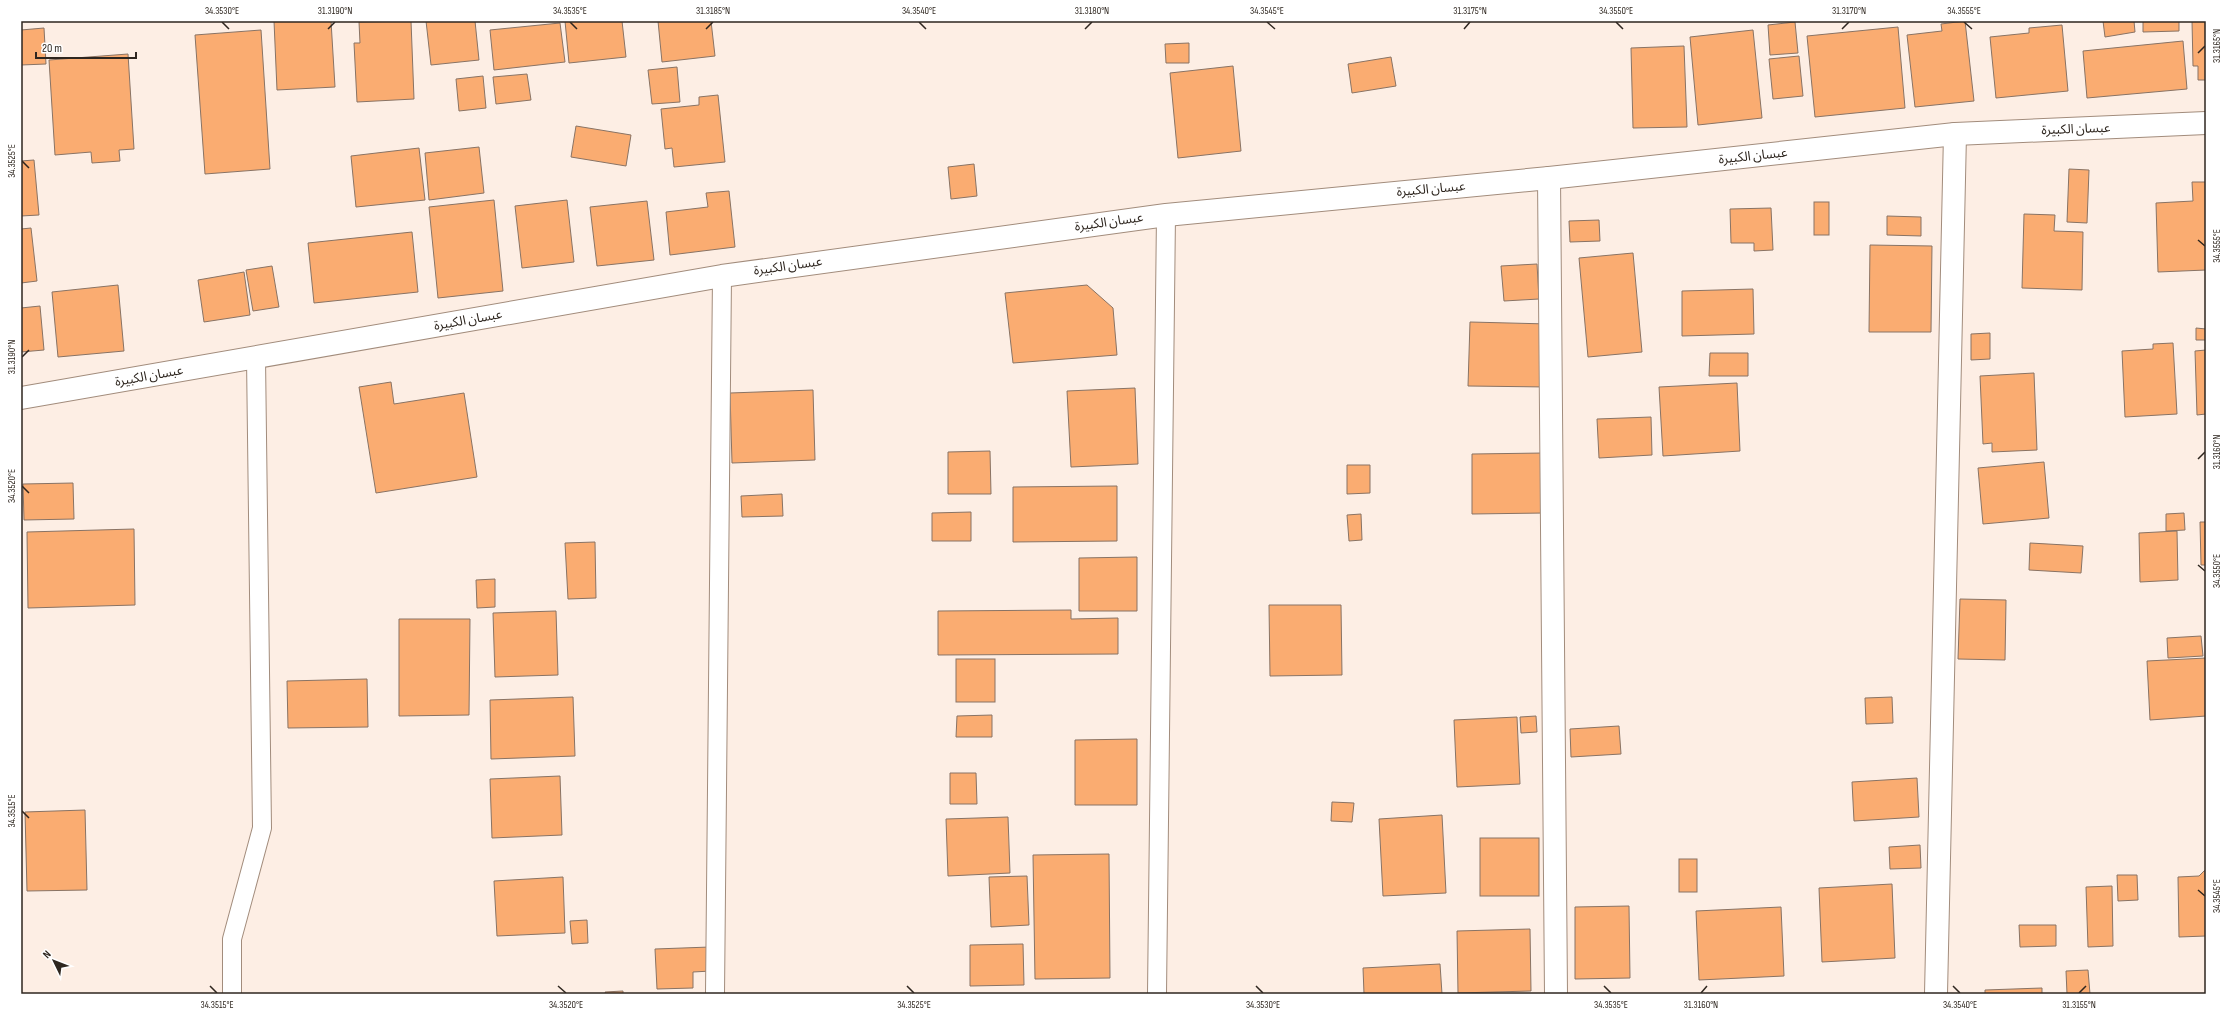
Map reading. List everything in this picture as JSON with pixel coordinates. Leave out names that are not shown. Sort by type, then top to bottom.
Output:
[{"type":"main road","name":"عبسان الكبيرة","points":[[21,398],[722,276],[1166,215],[1549,178],[1955,134],[2206,123]]},
{"type":"main road","points":[[1936,994],[1955,134]]},
{"type":"main road","points":[[1549,178],[1556,994]]},
{"type":"lane","points":[[1157,994],[1166,215]]},
{"type":"lane","points":[[716,994],[722,276]]},
{"type":"lane","points":[[232,994],[232,939],[262,828],[256,358]]},
{"type":"building","points":[[274,21],[331,21],[335,87],[277,90]]},
{"type":"building","points":[[411,21],[414,99],[357,102],[354,43],[360,43],[359,22]]},
{"type":"building","points":[[426,21],[475,21],[479,60],[431,65]]},
{"type":"building","points":[[565,21],[622,21],[626,57],[569,63]]},
{"type":"building","points":[[658,21],[711,21],[715,56],[662,62]]},
{"type":"building","points":[[1965,21],[1974,101],[1915,107],[1907,35],[1942,31],[1941,24]]},
{"type":"building","points":[[2103,21],[2134,21],[2135,32],[2105,37]]},
{"type":"building","points":[[2143,21],[2179,21],[2179,31],[2143,32]]},
{"type":"building","points":[[2192,21],[2206,21],[2206,80],[2198,80],[2198,66],[2193,66]]},
{"type":"building","points":[[1795,22],[1798,53],[1770,55],[1768,25]]},
{"type":"building","points":[[560,23],[565,62],[494,70],[490,30]]},
{"type":"building","points":[[2062,25],[2068,91],[1996,98],[1990,37],[2029,33],[2029,28]]},
{"type":"building","points":[[1898,27],[1905,108],[1815,117],[1807,36]]},
{"type":"building","points":[[44,28],[46,64],[21,65],[21,30]]},
{"type":"building","points":[[261,30],[270,169],[205,174],[195,35]]},
{"type":"building","points":[[1753,30],[1762,118],[1698,125],[1690,37]]},
{"type":"building","points":[[2183,41],[2187,89],[2087,98],[2083,51]]},
{"type":"building","points":[[1189,43],[1189,63],[1166,63],[1165,44]]},
{"type":"building","points":[[1684,46],[1687,127],[1633,128],[1631,48]]},
{"type":"building","points":[[128,54],[134,149],[119,150],[120,161],[92,163],[91,152],[55,155],[49,60]]},
{"type":"building","points":[[1799,56],[1803,96],[1773,99],[1769,59]]},
{"type":"building","points":[[1391,57],[1396,86],[1352,93],[1348,64]]},
{"type":"building","points":[[1233,66],[1241,151],[1178,158],[1170,73]]},
{"type":"building","points":[[677,67],[680,102],[652,104],[648,70]]},
{"type":"building","points":[[527,74],[531,100],[496,104],[493,77]]},
{"type":"building","points":[[483,76],[486,108],[459,111],[456,79]]},
{"type":"building","points":[[718,95],[725,162],[674,167],[672,148],[665,149],[661,109],[699,105],[699,97]]},
{"type":"building","points":[[576,126],[631,135],[626,166],[571,157]]},
{"type":"building","points":[[479,147],[484,193],[429,200],[425,153]]},
{"type":"building","points":[[419,148],[425,200],[356,207],[351,156]]},
{"type":"building","points":[[34,160],[39,215],[21,216],[21,161]]},
{"type":"building","points":[[974,164],[977,196],[951,199],[948,167]]},
{"type":"building","points":[[2069,169],[2089,170],[2087,223],[2067,222]]},
{"type":"building","points":[[2192,182],[2206,182],[2206,270],[2158,272],[2156,203],[2193,201]]},
{"type":"building","points":[[729,191],[735,247],[670,255],[666,212],[708,207],[706,193]]},
{"type":"building","points":[[494,200],[503,291],[438,298],[429,207]]},
{"type":"building","points":[[567,200],[574,262],[522,268],[515,206]]},
{"type":"building","points":[[647,201],[654,260],[597,266],[590,207]]},
{"type":"building","points":[[1814,202],[1829,202],[1829,235],[1814,235]]},
{"type":"building","points":[[1771,208],[1773,250],[1754,251],[1754,243],[1731,243],[1730,209]]},
{"type":"building","points":[[2024,214],[2055,215],[2054,231],[2083,232],[2082,290],[2022,288]]},
{"type":"building","points":[[1887,216],[1921,217],[1921,236],[1887,235]]},
{"type":"building","points":[[1599,220],[1600,241],[1570,242],[1569,221]]},
{"type":"building","points":[[31,228],[37,281],[21,283],[21,229]]},
{"type":"building","points":[[412,232],[418,292],[314,303],[308,243]]},
{"type":"building","points":[[1870,245],[1932,246],[1931,332],[1869,332]]},
{"type":"building","points":[[1633,253],[1642,352],[1588,357],[1579,258]]},
{"type":"building","points":[[1537,264],[1539,299],[1504,301],[1501,266]]},
{"type":"building","points":[[272,266],[279,307],[253,311],[246,270]]},
{"type":"building","points":[[244,272],[250,315],[204,322],[198,280]]},
{"type":"building","points":[[118,285],[124,351],[58,357],[52,292]]},
{"type":"building","points":[[1087,285],[1113,308],[1117,355],[1013,363],[1005,293]]},
{"type":"building","points":[[1753,289],[1754,334],[1682,336],[1682,291]]},
{"type":"building","points":[[40,306],[44,350],[21,352],[21,308]]},
{"type":"building","points":[[1470,322],[1548,324],[1547,387],[1468,386]]},
{"type":"building","points":[[2196,328],[2206,329],[2206,340],[2196,340]]},
{"type":"building","points":[[1990,333],[1990,359],[1971,360],[1971,334]]},
{"type":"building","points":[[2173,343],[2177,414],[2125,417],[2122,351],[2153,349],[2153,344]]},
{"type":"building","points":[[2206,350],[2206,414],[2197,415],[2195,351]]},
{"type":"building","points":[[1710,353],[1748,353],[1748,376],[1709,376]]},
{"type":"building","points":[[2034,373],[2037,450],[1992,452],[1992,443],[1983,444],[1980,376]]},
{"type":"building","points":[[391,382],[394,404],[464,393],[477,477],[376,493],[359,387]]},
{"type":"building","points":[[1737,383],[1740,451],[1663,456],[1659,387]]},
{"type":"building","points":[[1135,388],[1138,464],[1071,467],[1067,391]]},
{"type":"building","points":[[813,390],[815,460],[732,463],[730,393]]},
{"type":"building","points":[[1651,417],[1652,455],[1599,458],[1597,419]]},
{"type":"building","points":[[990,451],[991,494],[948,494],[948,452]]},
{"type":"building","points":[[1544,453],[1545,513],[1472,514],[1472,454]]},
{"type":"building","points":[[2044,462],[2049,518],[1983,524],[1978,468]]},
{"type":"building","points":[[1347,465],[1370,465],[1370,493],[1347,494]]},
{"type":"building","points":[[73,483],[74,519],[24,520],[23,484]]},
{"type":"building","points":[[1117,486],[1117,541],[1013,542],[1013,487]]},
{"type":"building","points":[[782,494],[783,516],[742,517],[741,496]]},
{"type":"building","points":[[971,512],[971,541],[932,541],[932,513]]},
{"type":"building","points":[[2184,513],[2185,530],[2166,531],[2166,514]]},
{"type":"building","points":[[1361,514],[1362,540],[1349,541],[1347,515]]},
{"type":"building","points":[[2200,522],[2206,522],[2206,565],[2201,565]]},
{"type":"building","points":[[134,529],[135,605],[28,608],[27,532]]},
{"type":"building","points":[[2177,531],[2178,580],[2140,582],[2139,533]]},
{"type":"building","points":[[595,542],[596,598],[568,599],[565,543]]},
{"type":"building","points":[[2030,543],[2083,546],[2081,573],[2029,570]]},
{"type":"building","points":[[1137,557],[1137,611],[1079,611],[1079,558]]},
{"type":"building","points":[[495,579],[495,607],[477,608],[476,580]]},
{"type":"building","points":[[1960,599],[2006,600],[2005,660],[1958,659]]},
{"type":"building","points":[[1269,605],[1341,605],[1342,675],[1270,676]]},
{"type":"building","points":[[1071,610],[1071,619],[1118,618],[1118,654],[938,655],[938,611]]},
{"type":"building","points":[[556,611],[558,675],[495,677],[493,613]]},
{"type":"building","points":[[399,619],[470,619],[469,715],[399,716]]},
{"type":"building","points":[[2201,636],[2203,656],[2168,658],[2167,638]]},
{"type":"building","points":[[2206,658],[2206,716],[2150,720],[2147,661]]},
{"type":"building","points":[[956,659],[995,659],[995,702],[956,702]]},
{"type":"building","points":[[367,679],[368,727],[288,728],[287,681]]},
{"type":"building","points":[[573,697],[575,756],[491,759],[490,700]]},
{"type":"building","points":[[1892,697],[1893,723],[1866,724],[1865,698]]},
{"type":"building","points":[[992,715],[992,737],[956,737],[957,716]]},
{"type":"building","points":[[1536,716],[1537,732],[1521,733],[1520,717]]},
{"type":"building","points":[[1517,717],[1520,784],[1457,787],[1454,720]]},
{"type":"building","points":[[1619,726],[1621,754],[1571,757],[1570,729]]},
{"type":"building","points":[[1137,739],[1137,805],[1075,805],[1075,740]]},
{"type":"building","points":[[950,773],[976,773],[977,804],[950,804]]},
{"type":"building","points":[[560,776],[562,835],[492,838],[490,779]]},
{"type":"building","points":[[1917,778],[1919,817],[1854,821],[1852,782]]},
{"type":"building","points":[[1332,802],[1354,803],[1352,822],[1331,821]]},
{"type":"building","points":[[85,810],[87,890],[27,891],[25,812]]},
{"type":"building","points":[[1442,815],[1446,893],[1383,896],[1379,819]]},
{"type":"building","points":[[1008,817],[1010,873],[948,876],[946,819]]},
{"type":"building","points":[[1480,838],[1539,838],[1539,896],[1480,896]]},
{"type":"building","points":[[1920,845],[1921,868],[1890,869],[1889,847]]},
{"type":"building","points":[[1109,854],[1110,978],[1035,979],[1033,855]]},
{"type":"building","points":[[1679,859],[1697,859],[1697,892],[1679,892]]},
{"type":"building","points":[[2205,870],[2206,936],[2179,937],[2178,877],[2199,876]]},
{"type":"building","points":[[2117,875],[2137,875],[2138,900],[2118,901]]},
{"type":"building","points":[[1027,876],[1029,925],[991,927],[989,877]]},
{"type":"building","points":[[563,877],[565,933],[497,936],[494,881]]},
{"type":"building","points":[[1892,884],[1895,958],[1822,962],[1819,888]]},
{"type":"building","points":[[2112,886],[2113,946],[2088,947],[2086,887]]},
{"type":"building","points":[[1629,906],[1630,978],[1575,979],[1575,907]]},
{"type":"building","points":[[1781,907],[1784,976],[1699,980],[1696,911]]},
{"type":"building","points":[[587,920],[588,943],[572,944],[570,921]]},
{"type":"building","points":[[2019,925],[2056,925],[2056,946],[2020,947]]},
{"type":"building","points":[[1530,929],[1531,991],[1458,993],[1457,931]]},
{"type":"building","points":[[1023,944],[1024,985],[970,986],[970,945]]},
{"type":"building","points":[[710,947],[711,971],[693,972],[693,988],[657,989],[655,949]]},
{"type":"building","points":[[1440,964],[1442,994],[1364,994],[1363,968]]},
{"type":"building","points":[[2088,970],[2090,994],[2067,994],[2066,971]]},
{"type":"building","points":[[2042,988],[2042,994],[1985,994],[1985,990]]},
{"type":"building","points":[[623,991],[623,994],[606,994],[605,992]]}]
